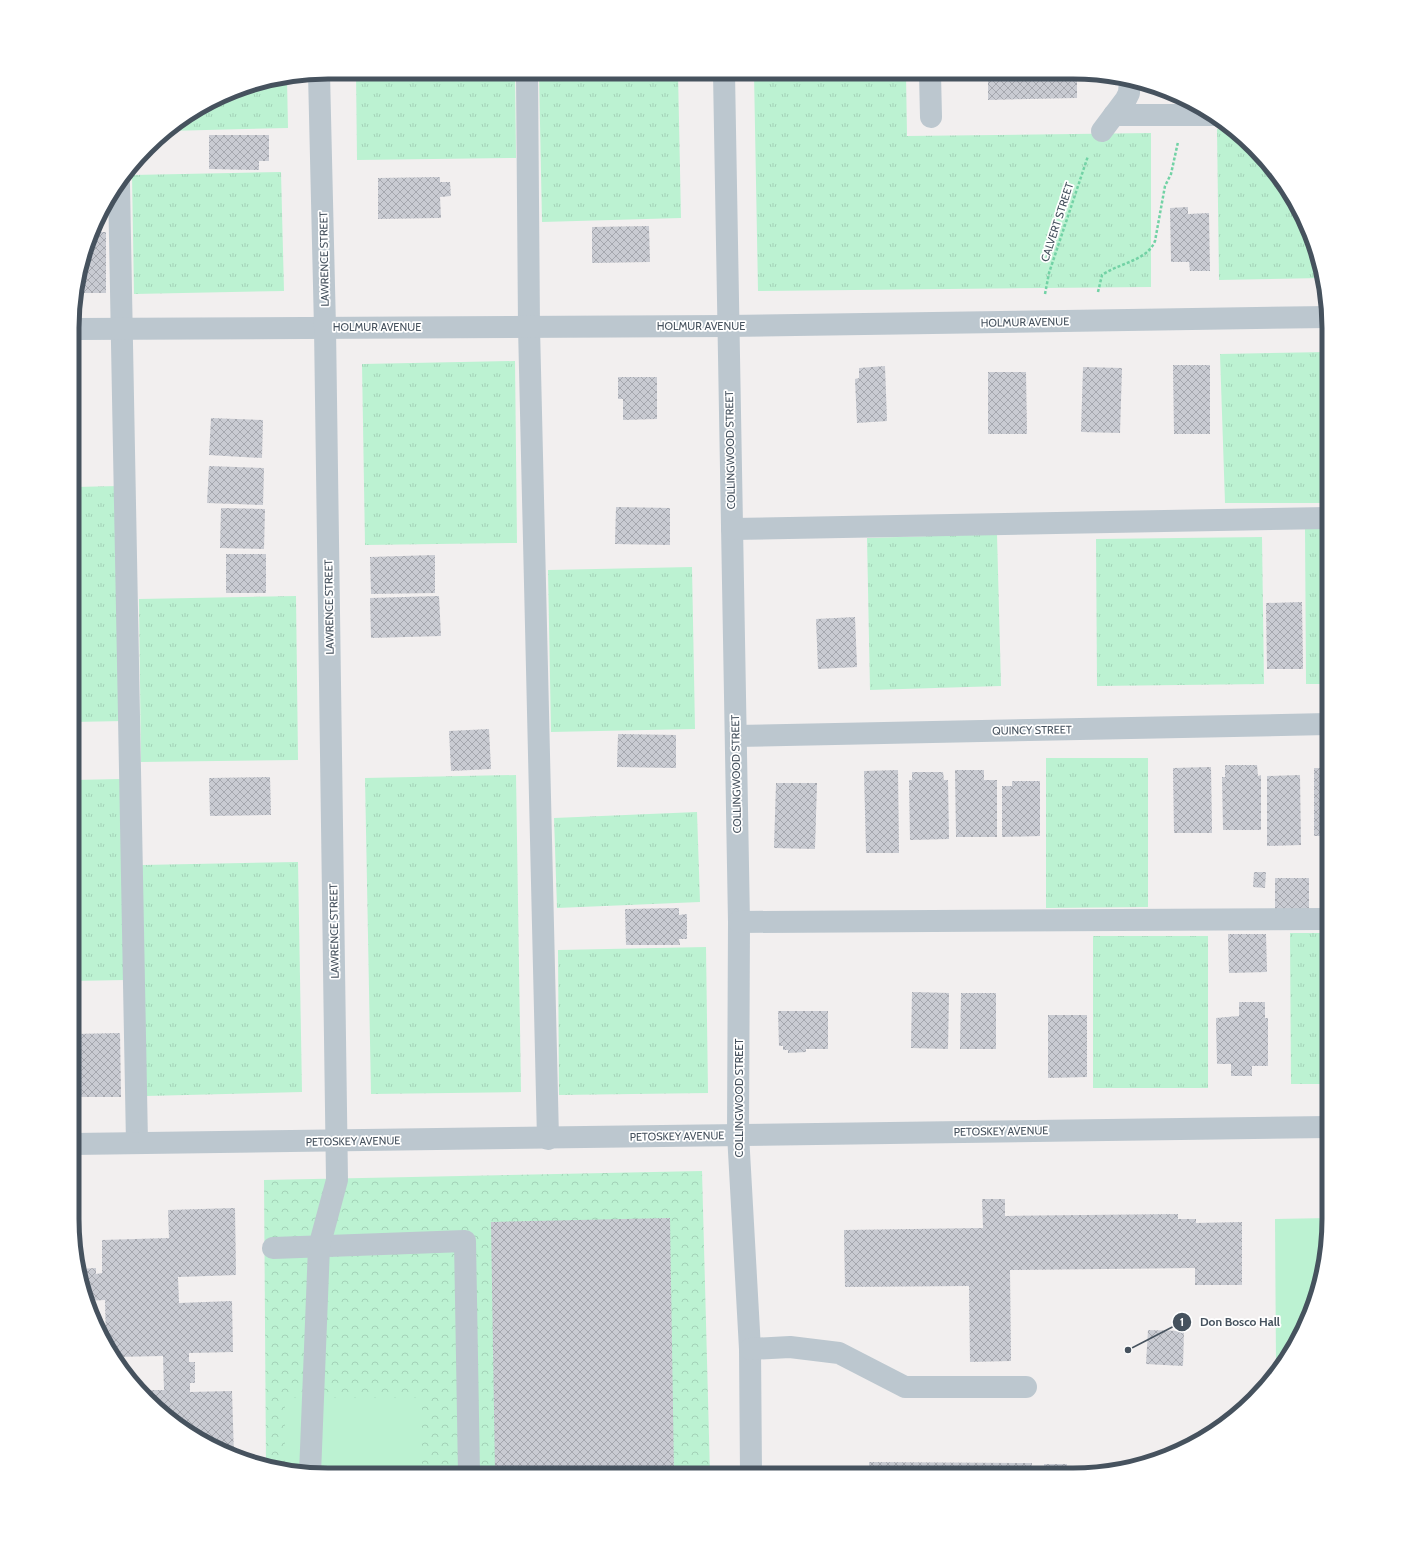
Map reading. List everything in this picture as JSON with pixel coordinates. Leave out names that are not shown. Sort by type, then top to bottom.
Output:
[{"type":"street","points":[[526,79],[529,327],[548,1139]]},
{"type":"street","name":"COLLINGWOOD STREET","points":[[724,79],[739,922],[738,1134],[750,1349],[751,1468]]},
{"type":"street","points":[[930,79],[931,117]]},
{"type":"street","name":"LAWRENCE STREET","points":[[310,1467],[319,1247],[337,1180],[325,328],[319,80]]},
{"type":"street","points":[[1108,123],[1129,93],[1130,85]]},
{"type":"street","points":[[1108,123],[1177,115],[1202,114]]},
{"type":"street","points":[[119,192],[123,329],[137,1143]]},
{"type":"street","name":"HOLMUR AVENUE","points":[[79,329],[728,326],[1321,317]]},
{"type":"street","points":[[732,529],[1322,518]]},
{"type":"street","name":"QUINCY STREET","points":[[736,736],[1322,724]]},
{"type":"street","points":[[739,922],[1322,919]]},
{"type":"street","name":"PETOSKEY AVENUE","points":[[79,1144],[548,1139],[738,1134],[1322,1127]]},
{"type":"street","points":[[273,1248],[465,1241],[469,1468]]},
{"type":"street","points":[[750,1349],[790,1347],[839,1353],[905,1387],[1026,1387]]},
{"type":"path","points":[[1094,321],[1102,275],[1146,254],[1154,245],[1165,186],[1171,174],[1178,148],[1177,115]]},
{"type":"path","name":"CALVERT STREET","points":[[1038,322],[1049,273],[1084,166],[1092,147],[1108,123]]},
{"type":"green space","points":[[356,79],[515,79],[516,158],[357,160]]},
{"type":"green space","points":[[539,79],[678,79],[681,218],[542,222]]},
{"type":"green space","points":[[754,79],[906,79],[907,136],[1151,133],[1151,287],[758,291]]},
{"type":"green space","points":[[287,82],[288,128],[175,131],[203,112],[232,98],[263,87]]},
{"type":"green space","points":[[1217,129],[1224,129],[1249,152],[1271,176],[1289,203],[1309,248],[1317,278],[1219,280]]},
{"type":"green space","points":[[281,172],[284,291],[134,294],[132,175]]},
{"type":"green space","points":[[1322,352],[1322,503],[1225,503],[1220,354]]},
{"type":"green space","points":[[515,361],[517,543],[365,545],[362,364]]},
{"type":"green space","points":[[119,486],[124,721],[79,722],[79,487]]},
{"type":"green space","points":[[1322,527],[1322,684],[1306,684],[1305,528]]},
{"type":"green space","points":[[997,534],[1001,686],[870,690],[867,538]]},
{"type":"green space","points":[[1262,537],[1264,684],[1097,686],[1096,539]]},
{"type":"green space","points":[[692,567],[695,729],[551,732],[548,570]]},
{"type":"green space","points":[[296,596],[298,760],[141,762],[139,599]]},
{"type":"green space","points":[[1046,758],[1148,758],[1148,907],[1046,908]]},
{"type":"green space","points":[[516,775],[521,1092],[371,1094],[365,778]]},
{"type":"green space","points":[[120,779],[125,980],[79,981],[79,780]]},
{"type":"green space","points":[[697,812],[700,902],[557,908],[554,818]]},
{"type":"green space","points":[[298,862],[302,1092],[146,1096],[142,865]]},
{"type":"green space","points":[[1290,933],[1322,933],[1322,1084],[1291,1084]]},
{"type":"green space","points":[[1093,936],[1208,936],[1208,1088],[1093,1088]]},
{"type":"green space","points":[[706,947],[708,1093],[559,1095],[558,950]]},
{"type":"green space","points":[[702,1171],[710,1468],[328,1468],[295,1466],[266,1461],[264,1180]]},
{"type":"green space","points":[[1322,1218],[1320,1252],[1314,1284],[1303,1315],[1289,1344],[1276,1364],[1275,1219]]},
{"type":"green space","points":[[285,1398],[422,1398],[422,1468],[328,1468],[285,1464]]},
{"type":"building","points":[[988,79],[1077,79],[1077,98],[988,100]]},
{"type":"building","points":[[209,135],[269,135],[269,161],[259,161],[259,170],[209,169]]},
{"type":"building","points":[[440,177],[440,182],[450,182],[451,196],[440,197],[441,218],[378,219],[378,178]]},
{"type":"building","points":[[1188,207],[1188,214],[1209,213],[1210,271],[1190,271],[1189,262],[1171,262],[1170,208]]},
{"type":"building","points":[[649,226],[650,262],[592,263],[592,227]]},
{"type":"building","points":[[98,232],[106,232],[106,293],[81,293],[87,263]]},
{"type":"building","points":[[1173,365],[1210,365],[1210,434],[1174,434]]},
{"type":"building","points":[[885,366],[887,421],[857,423],[855,379],[859,378],[859,368]]},
{"type":"building","points":[[1083,367],[1122,368],[1120,433],[1081,432]]},
{"type":"building","points":[[988,372],[1026,372],[1027,434],[988,434]]},
{"type":"building","points":[[618,377],[657,377],[657,419],[623,420],[623,399],[618,399]]},
{"type":"building","points":[[211,418],[263,420],[262,458],[209,455]]},
{"type":"building","points":[[209,466],[264,468],[263,505],[207,503]]},
{"type":"building","points":[[616,507],[670,508],[670,545],[615,544]]},
{"type":"building","points":[[221,508],[265,509],[264,549],[220,548]]},
{"type":"building","points":[[226,554],[266,554],[266,593],[226,593]]},
{"type":"building","points":[[435,555],[435,593],[371,594],[370,557]]},
{"type":"building","points":[[439,596],[441,636],[371,638],[370,598]]},
{"type":"building","points":[[1302,602],[1303,669],[1267,669],[1266,603]]},
{"type":"building","points":[[855,617],[857,667],[818,669],[816,619]]},
{"type":"building","points":[[489,729],[491,769],[451,771],[449,731]]},
{"type":"building","points":[[618,734],[676,735],[676,768],[617,767]]},
{"type":"building","points":[[1225,765],[1257,765],[1258,776],[1261,775],[1261,830],[1223,830],[1222,777],[1225,777]]},
{"type":"building","points":[[1211,767],[1212,833],[1174,833],[1173,768]]},
{"type":"building","points":[[1314,768],[1322,768],[1322,836],[1314,836]]},
{"type":"building","points":[[898,770],[899,853],[866,853],[864,771]]},
{"type":"building","points":[[955,770],[984,770],[984,780],[997,780],[997,837],[956,837]]},
{"type":"building","points":[[912,772],[943,772],[944,780],[948,780],[949,839],[910,840],[909,780],[912,780]]},
{"type":"building","points":[[1300,775],[1301,845],[1267,846],[1267,776]]},
{"type":"building","points":[[270,777],[271,815],[210,816],[209,778]]},
{"type":"building","points":[[1012,781],[1040,781],[1040,836],[1002,837],[1002,786],[1012,786]]},
{"type":"building","points":[[776,783],[817,783],[815,849],[774,848]]},
{"type":"building","points":[[1254,872],[1266,872],[1265,888],[1253,887]]},
{"type":"building","points":[[1275,878],[1309,878],[1309,909],[1275,909]]},
{"type":"building","points":[[679,908],[679,915],[687,914],[687,939],[679,939],[680,945],[626,945],[625,909]]},
{"type":"building","points":[[1228,934],[1266,934],[1267,972],[1229,973]]},
{"type":"building","points":[[912,992],[949,993],[948,1049],[911,1048]]},
{"type":"building","points":[[961,993],[996,993],[996,1049],[960,1049]]},
{"type":"building","points":[[1239,1002],[1265,1002],[1265,1018],[1268,1018],[1268,1066],[1252,1066],[1252,1076],[1231,1076],[1231,1064],[1217,1064],[1216,1018],[1239,1016]]},
{"type":"building","points":[[778,1011],[828,1011],[828,1049],[806,1049],[806,1052],[788,1053],[788,1050],[783,1050],[783,1046],[779,1046]]},
{"type":"building","points":[[1048,1015],[1087,1015],[1087,1077],[1048,1078]]},
{"type":"building","points":[[120,1033],[121,1097],[79,1097],[79,1034]]},
{"type":"building","points":[[982,1199],[1005,1199],[1005,1216],[1178,1214],[1178,1219],[1196,1219],[1196,1223],[1242,1222],[1242,1285],[1195,1285],[1195,1268],[1010,1270],[1011,1361],[970,1362],[969,1286],[845,1287],[844,1230],[983,1228]]},
{"type":"building","points":[[235,1208],[236,1275],[178,1277],[179,1303],[232,1301],[233,1352],[189,1353],[189,1362],[195,1362],[195,1383],[190,1383],[190,1392],[232,1391],[234,1450],[203,1435],[189,1426],[176,1417],[147,1390],[164,1390],[163,1356],[120,1357],[106,1331],[105,1300],[93,1301],[87,1284],[84,1269],[96,1268],[96,1274],[102,1273],[102,1240],[169,1238],[168,1210]]},
{"type":"building","points":[[670,1218],[674,1468],[495,1468],[491,1222]]},
{"type":"building","points":[[1148,1330],[1184,1331],[1183,1366],[1146,1364]]},
{"type":"building","points":[[869,1462],[1032,1463],[1032,1468],[869,1468]]},
{"type":"building","points":[[1044,1464],[1067,1464],[1067,1468],[1044,1468]]},
{"type":"place","name":"Don Bosco Hall","points":[[1128,1350]]}]
